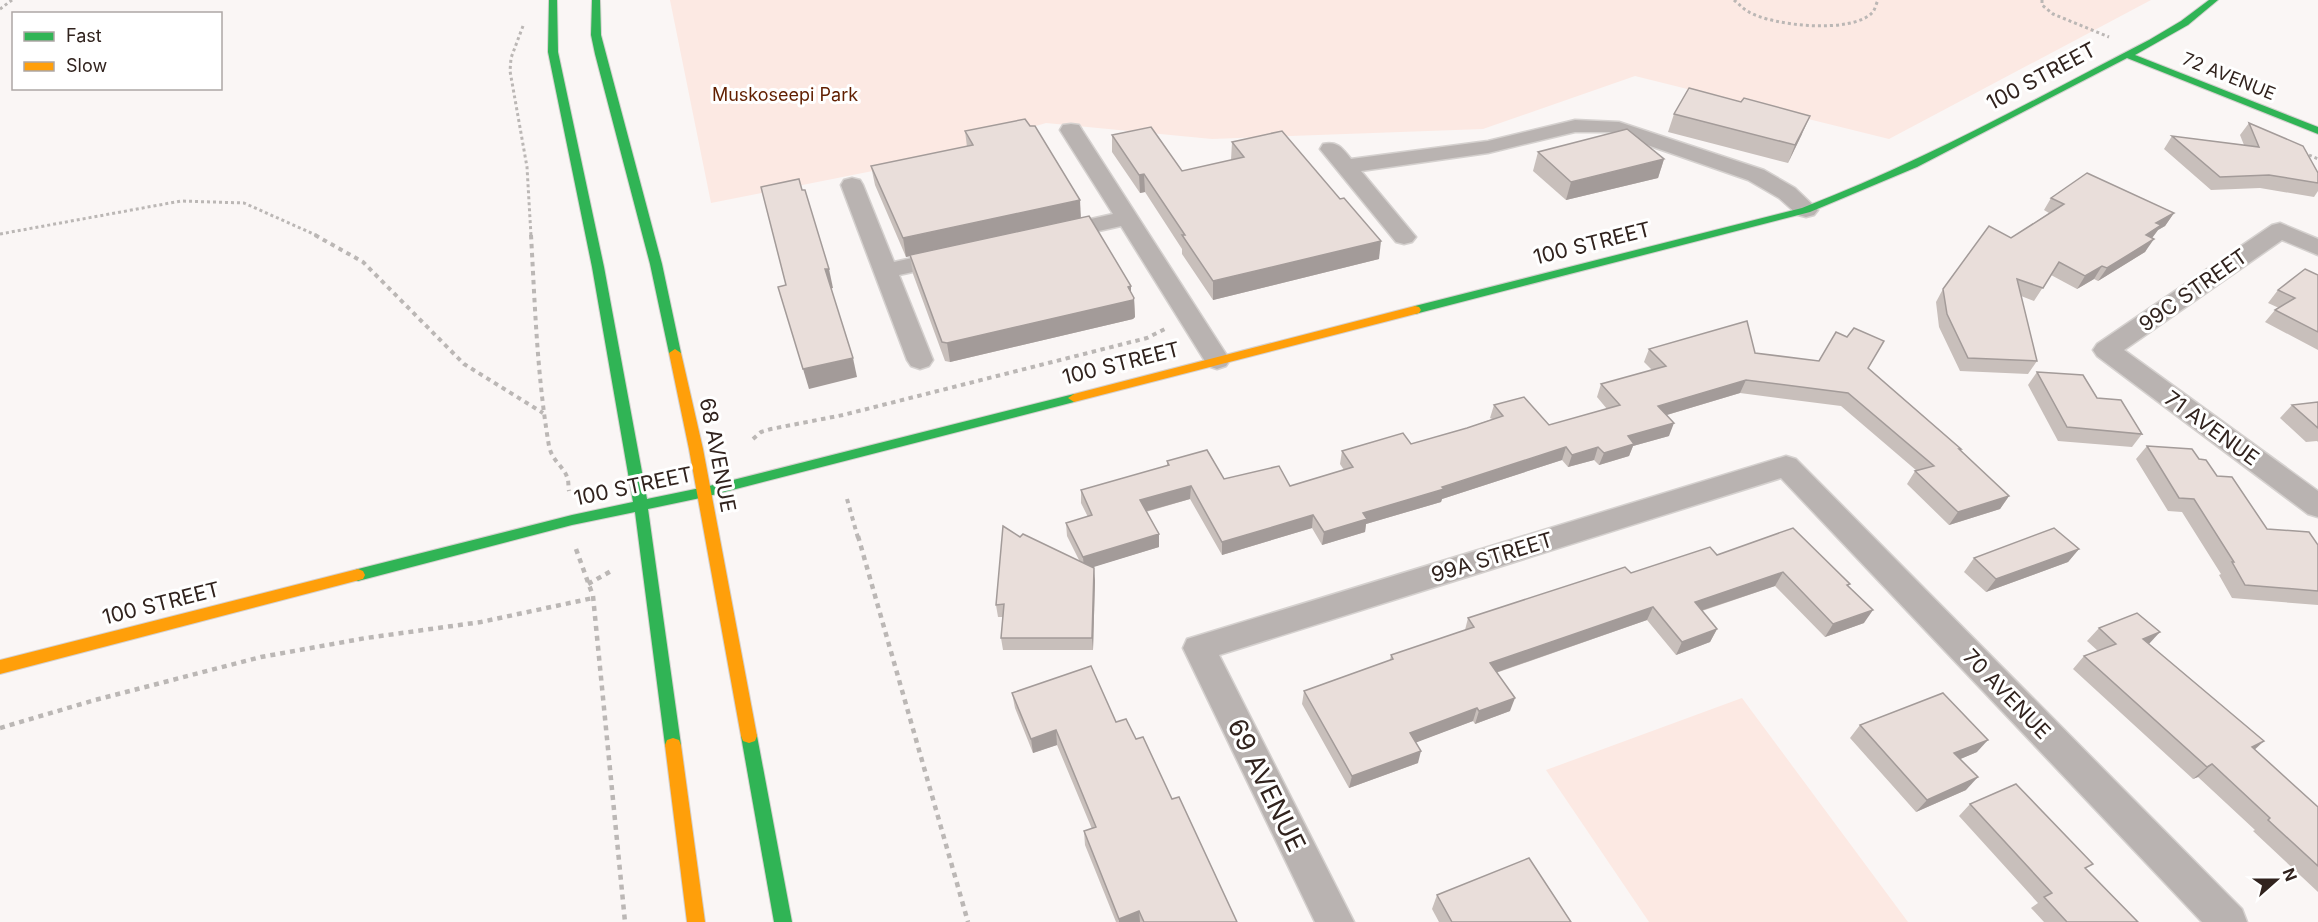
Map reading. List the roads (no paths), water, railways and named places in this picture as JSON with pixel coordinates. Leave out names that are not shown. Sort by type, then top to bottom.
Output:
[{"type":"main road","points":[[553,0],[553,52],[559,89],[598,267],[640,507],[696,922]]},
{"type":"main road","name":"68 AVENUE","points":[[596,0],[596,35],[600,54],[658,275],[705,492],[783,922]]},
{"type":"main road","name":"100 STREET","points":[[0,667],[572,520],[705,492],[1806,210],[1888,180],[2127,55],[2189,20],[2214,0]]},
{"type":"main road","name":"72 AVENUE","points":[[2127,55],[2318,130]]},
{"type":"street","points":[[1404,237],[1338,158],[1488,147],[1575,126],[1612,126],[1756,175],[1787,193],[1806,210]]},
{"type":"street","points":[[1071,130],[1217,360]]},
{"type":"street","points":[[852,185],[920,360]]},
{"type":"street","points":[[1035,238],[1127,218]]},
{"type":"street","name":"99C STREET","points":[[2106,350],[2280,230],[2318,248]]},
{"type":"street","points":[[885,272],[966,254]]},
{"type":"street","name":"71 AVENUE","points":[[2106,350],[2318,506]]},
{"type":"street","name":"99A STREET","points":[[1199,648],[1786,466]]},
{"type":"street","name":"70 AVENUE","points":[[1786,466],[2228,922]]},
{"type":"street","name":"69 AVENUE","points":[[1199,648],[1335,922]]},
{"type":"park label","name":"Muskoseepi Park","points":[[785,94]]}]
